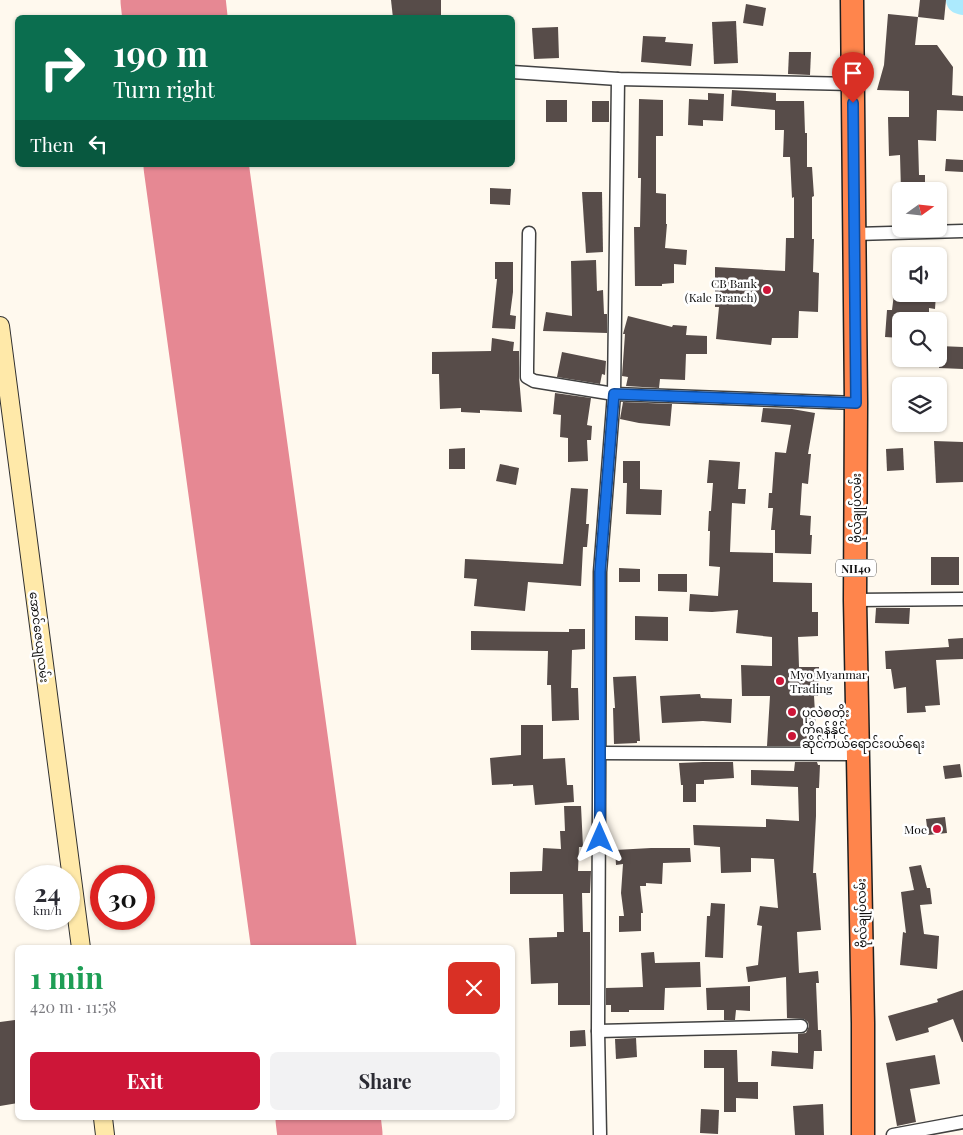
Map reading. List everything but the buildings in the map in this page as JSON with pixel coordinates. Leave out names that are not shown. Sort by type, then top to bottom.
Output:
[{"type":"highway","name":"ဗိုလ်ချုပ်လမ်း","points":[[852,1],[856,403],[855,600],[863,1023],[863,1135]]},
{"type":"street","points":[[515,72],[618,79],[853,84]]},
{"type":"street","points":[[600,1134],[598,1031],[600,572],[614,394],[618,79]]},
{"type":"street","points":[[855,234],[963,231]]},
{"type":"street","points":[[529,233],[527,377],[534,381],[614,394],[856,403]]},
{"type":"street","name":"အောင်ဇေယျလမ်း","points":[[0,326],[81,945]]},
{"type":"street","points":[[855,600],[963,599]]},
{"type":"street","points":[[600,753],[858,754]]},
{"type":"street","points":[[598,1031],[801,1026]]},
{"type":"street","points":[[103,1120],[105,1135]]},
{"type":"street","points":[[894,1135],[963,1122]]},
{"type":"runway","points":[[173,0],[175,15]]},
{"type":"runway","points":[[196,167],[304,945]]},
{"type":"runway","points":[[328,1120],[330,1135]]},
{"type":"place","name":"CB Bank (Kale Branch)","points":[[767,290]]},
{"type":"place","name":"Myo Myanmar Trading","points":[[780,681]]},
{"type":"place","name":"ပုလဲစတိုး","points":[[792,712]]},
{"type":"place","name":"ကိုရန်နိုင် ဆိုင်ကယ်ရောင်းဝယ်ရေး","points":[[792,736]]},
{"type":"place","name":"Moe","points":[[937,829]]},
{"type":"route","points":[[600,838],[600,572],[614,394],[856,403],[853,103]]}]
